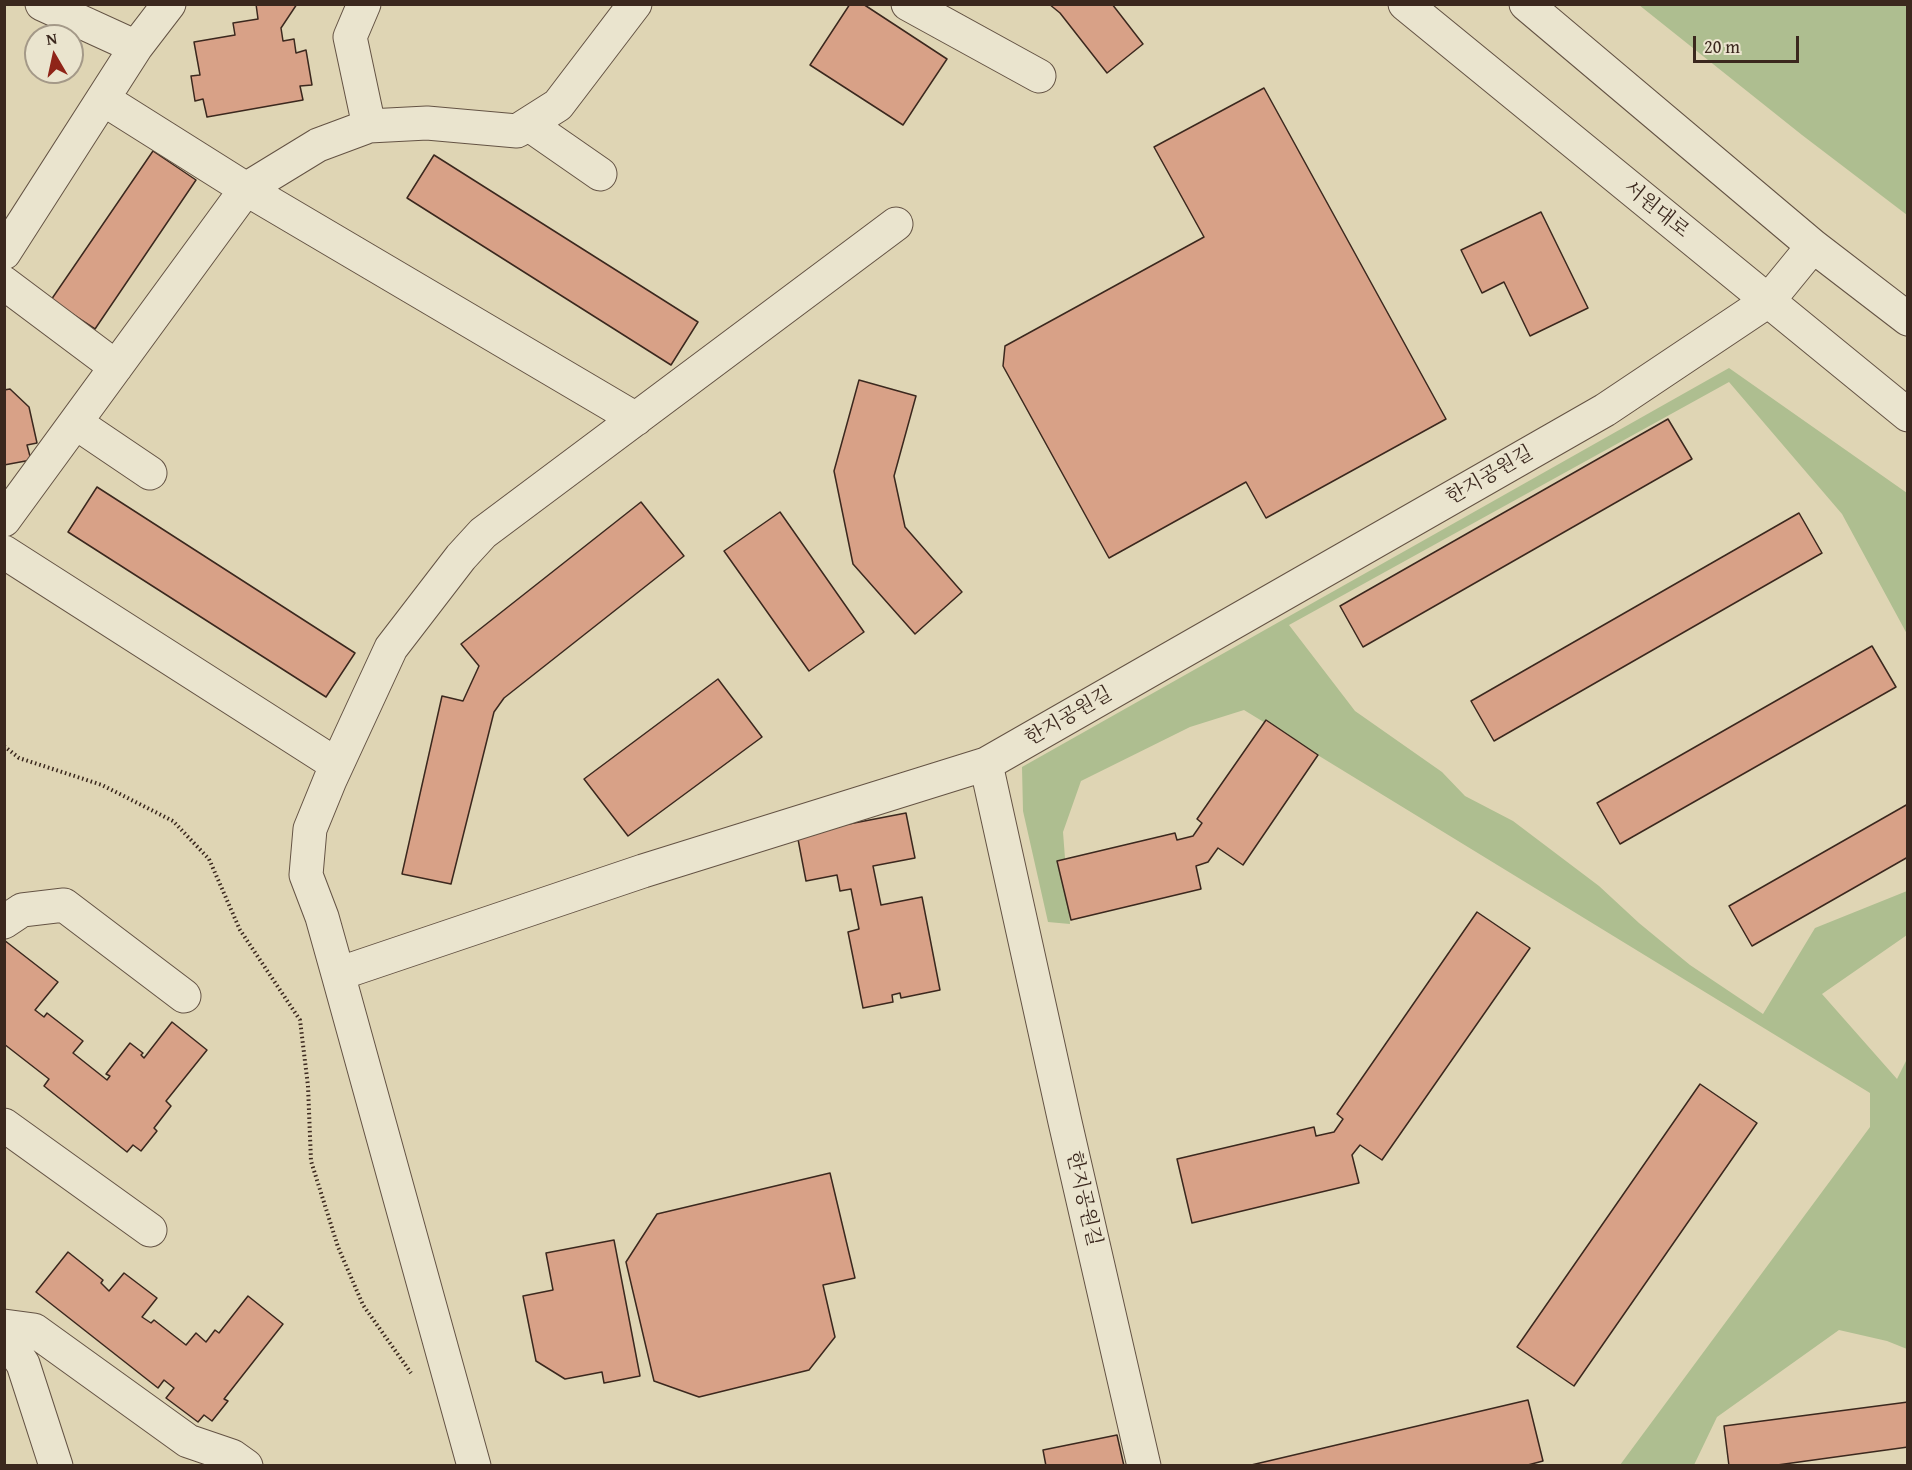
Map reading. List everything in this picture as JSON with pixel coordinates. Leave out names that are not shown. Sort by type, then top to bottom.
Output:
[{"type":"street","points":[[42,4],[136,47]]},
{"type":"street","points":[[4,253],[136,47],[169,4]]},
{"type":"street","points":[[364,4],[350,38],[369,126]]},
{"type":"street","points":[[4,520],[246,189],[318,145],[369,126],[427,123],[517,131],[558,105],[635,4]]},
{"type":"street","points":[[908,4],[1039,76]]},
{"type":"street","name":"서원대로","points":[[1405,4],[1908,415]]},
{"type":"street","points":[[1526,4],[1813,246],[1908,319]]},
{"type":"street","points":[[102,99],[246,189],[636,419]]},
{"type":"street","points":[[528,124],[600,174]]},
{"type":"street","points":[[474,1466],[322,917],[306,874],[310,829],[391,648],[461,557],[483,533],[896,224]]},
{"type":"street","name":"한지공원길","points":[[1144,1466],[986,765],[1605,410],[1768,301],[1813,246]]},
{"type":"street","points":[[4,283],[116,367]]},
{"type":"street","points":[[76,423],[150,473]]},
{"type":"street","points":[[4,552],[337,765]]},
{"type":"street","points":[[338,974],[643,871],[986,765]]},
{"type":"street","points":[[4,922],[22,910],[64,905],[184,996]]},
{"type":"street","points":[[4,1125],[150,1230]]},
{"type":"street","points":[[4,1326],[34,1330],[188,1441],[232,1456],[246,1466]]},
{"type":"street","points":[[4,1336],[23,1364],[56,1466]]},
{"type":"path","points":[[4,746],[19,758],[102,785],[173,820],[208,859],[240,930],[300,1020],[308,1086],[311,1161],[338,1247],[363,1305],[415,1379]]},
{"type":"green space","points":[[1639,5],[1907,5],[1907,215],[1802,135]]},
{"type":"green space","points":[[1729,368],[1907,493],[1907,634],[1842,514],[1729,382],[1289,625],[1355,711],[1442,772],[1465,796],[1513,821],[1599,886],[1690,965],[1763,1014],[1815,928],[1907,891],[1907,935],[1822,994],[1897,1079],[1907,1059],[1907,1349],[1887,1341],[1839,1330],[1717,1417],[1694,1465],[1620,1465],[1870,1127],[1870,1093],[1244,710],[1190,727],[1081,781],[1063,832],[1070,924],[1048,922],[1023,811],[1022,767]]},
{"type":"building","points":[[256,4],[297,4],[281,28],[283,41],[294,39],[296,53],[306,50],[312,85],[300,86],[303,100],[207,117],[203,99],[195,101],[191,76],[200,75],[194,42],[235,35],[233,23],[258,19]]},
{"type":"building","points":[[850,4],[863,4],[947,59],[903,125],[810,65]]},
{"type":"building","points":[[1049,4],[1112,4],[1143,44],[1107,73],[1060,13]]},
{"type":"building","points":[[1264,88],[1446,419],[1266,518],[1246,482],[1109,558],[1003,366],[1005,346],[1204,237],[1154,147]]},
{"type":"building","points":[[153,151],[196,180],[95,329],[51,300]]},
{"type":"building","points":[[434,155],[698,322],[671,365],[407,198]]},
{"type":"building","points":[[1541,212],[1588,308],[1530,336],[1504,282],[1482,293],[1461,250]]},
{"type":"building","points":[[859,380],[916,396],[894,476],[905,527],[962,592],[915,634],[853,564],[834,471]]},
{"type":"building","points":[[10,389],[29,407],[37,443],[27,445],[31,460],[4,465],[4,390]]},
{"type":"building","points":[[1668,419],[1692,459],[1363,647],[1340,606]]},
{"type":"building","points":[[97,487],[355,653],[326,697],[68,532]]},
{"type":"building","points":[[641,502],[684,556],[504,698],[494,712],[451,884],[402,874],[442,696],[463,701],[479,666],[461,644]]},
{"type":"building","points":[[780,512],[864,632],[809,671],[724,551]]},
{"type":"building","points":[[1799,513],[1822,553],[1494,741],[1471,701]]},
{"type":"building","points":[[1872,646],[1896,687],[1620,844],[1597,803]]},
{"type":"building","points":[[718,679],[762,737],[628,836],[584,779]]},
{"type":"building","points":[[1266,720],[1318,755],[1243,865],[1218,848],[1208,862],[1196,866],[1201,889],[1071,920],[1057,861],[1175,833],[1177,840],[1193,836],[1202,823],[1197,819]]},
{"type":"building","points":[[1908,804],[1908,857],[1752,946],[1729,906]]},
{"type":"building","points":[[906,813],[915,858],[873,866],[881,905],[922,897],[940,990],[901,998],[900,993],[892,995],[893,1002],[863,1008],[848,932],[859,929],[851,889],[840,891],[837,875],[806,881],[797,834]]},
{"type":"building","points":[[1477,912],[1530,948],[1382,1160],[1360,1145],[1352,1155],[1359,1183],[1192,1223],[1177,1159],[1314,1127],[1316,1136],[1334,1132],[1343,1119],[1337,1114]]},
{"type":"building","points":[[4,940],[58,982],[35,1010],[44,1017],[47,1013],[83,1041],[73,1053],[107,1080],[110,1076],[106,1074],[130,1043],[143,1053],[141,1055],[144,1058],[172,1022],[207,1050],[166,1101],[171,1106],[154,1128],[157,1131],[141,1151],[133,1145],[127,1152],[44,1086],[49,1079],[4,1044]]},
{"type":"building","points":[[1700,1084],[1757,1123],[1574,1386],[1517,1347]]},
{"type":"building","points":[[830,1173],[855,1278],[823,1285],[835,1337],[809,1370],[699,1397],[654,1381],[626,1262],[657,1214]]},
{"type":"building","points":[[614,1240],[640,1376],[604,1383],[602,1372],[565,1379],[536,1361],[523,1296],[553,1290],[546,1253]]},
{"type":"building","points":[[68,1252],[103,1280],[101,1283],[109,1291],[124,1273],[157,1298],[142,1317],[151,1323],[154,1320],[186,1345],[196,1333],[206,1342],[215,1330],[219,1333],[248,1296],[283,1324],[224,1399],[228,1401],[212,1421],[204,1415],[198,1422],[166,1398],[174,1388],[164,1380],[158,1388],[36,1292]]},
{"type":"building","points":[[1528,1400],[1543,1461],[1524,1466],[1247,1466]]},
{"type":"building","points":[[1908,1402],[1908,1447],[1770,1466],[1729,1466],[1724,1426]]},
{"type":"building","points":[[1117,1435],[1124,1466],[1046,1466],[1043,1450]]}]
